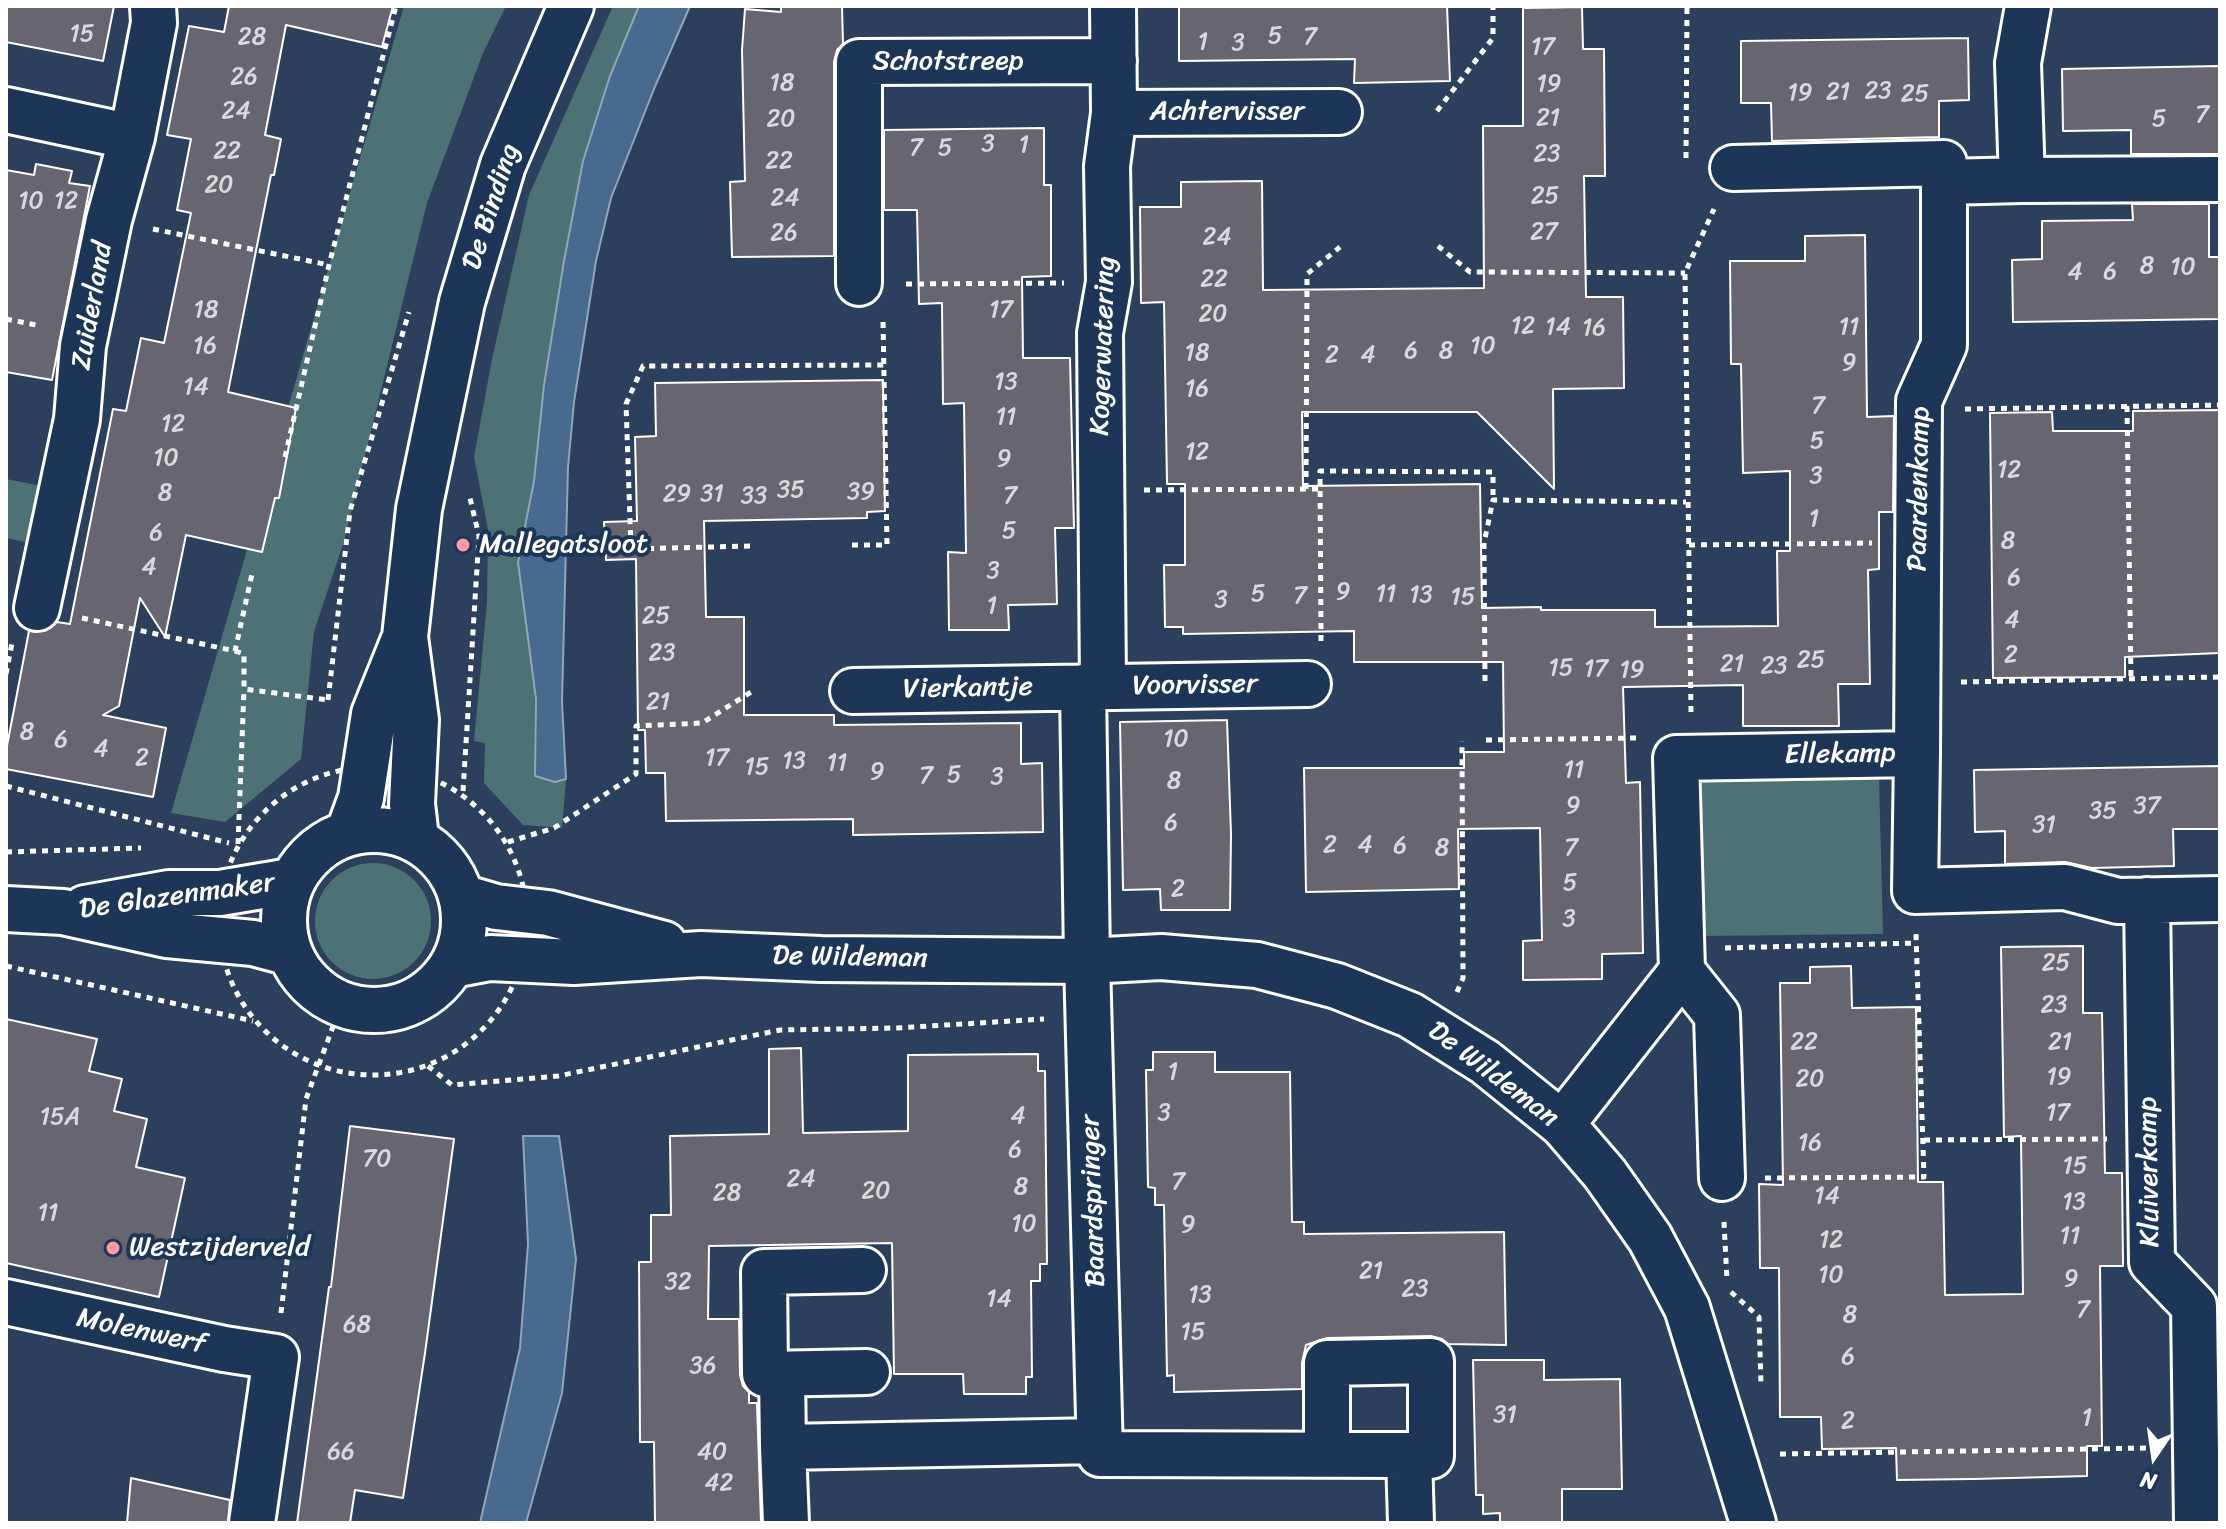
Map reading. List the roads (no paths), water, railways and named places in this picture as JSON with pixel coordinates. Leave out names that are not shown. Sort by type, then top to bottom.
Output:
[{"type":"street","name":"Zuiderland","points":[[37,608],[77,419],[83,346],[109,220],[132,137],[154,23],[153,6]]},
{"type":"street","name":"De Binding","points":[[416,838],[412,804],[416,720],[405,637],[419,509],[462,302],[503,165],[571,6]]},
{"type":"street","name":"Kogerwatering","points":[[1087,961],[1100,333],[1109,282],[1107,166],[1114,113],[1113,6]]},
{"type":"street","points":[[2022,180],[2018,63],[2028,6]]},
{"type":"street","name":"Schotstreep","points":[[880,295],[859,62],[1114,61]]},
{"type":"street","points":[[6,110],[132,137]]},
{"type":"street","name":"Achtervisser","points":[[1114,113],[1339,112]]},
{"type":"street","points":[[1733,168],[1944,163],[1944,182],[2220,179]]},
{"type":"street","name":"Paardenkamp","points":[[1917,754],[1919,401],[1944,345],[1944,182]]},
{"type":"street","name":"De Binding","points":[[349,831],[361,798],[374,714],[405,637]]},
{"type":"street","name":"Voorvisser","points":[[1093,687],[1315,668]]},
{"type":"street","name":"Vierkantje","points":[[853,691],[1093,687]]},
{"type":"street","name":"Ellekamp","points":[[1682,960],[1676,758],[1691,747],[1917,754],[1915,891],[2065,887],[2118,901],[2147,900]]},
{"type":"street","points":[[383,829],[416,838],[444,862],[462,897],[464,928],[453,965],[419,1000],[385,1012],[341,1005],[309,983],[287,952],[282,919],[291,881],[316,850],[349,831],[383,829]]},
{"type":"street","name":"De Glazenmaker","points":[[63,912],[169,893],[220,893],[291,881]]},
{"type":"street","name":"De Wildeman","points":[[462,897],[496,907],[548,913],[701,954]]},
{"type":"street","points":[[2147,900],[2220,899]]},
{"type":"street","name":"Kluiverkamp","points":[[2147,900],[2152,1262],[2194,1306],[2197,1523]]},
{"type":"street","name":"De Glazenmaker","points":[[6,909],[63,912],[167,935],[219,938],[287,952]]},
{"type":"street","name":"De Wildeman","points":[[453,965],[490,958],[574,962],[701,954],[821,959],[1087,961],[1161,957],[1257,965],[1337,986],[1410,1015],[1485,1062],[1562,1124],[1605,1174],[1650,1238],[1687,1308],[1753,1523]]},
{"type":"street","points":[[1562,1124],[1682,960],[1717,1015],[1722,1178]]},
{"type":"street","name":"Baardspringer","points":[[1087,961],[1100,1441]]},
{"type":"street","points":[[863,1270],[764,1272],[765,1374],[867,1372]]},
{"type":"street","name":"Molenwerf","points":[[6,1302],[224,1349],[276,1357],[252,1523]]},
{"type":"street","points":[[783,1447],[1100,1441],[1100,1454],[1431,1456],[1431,1361],[1327,1363],[1327,1454]]},
{"type":"street","points":[[782,1374],[786,1523]]},
{"type":"street","points":[[1409,1455],[1411,1523]]},
{"type":"water","points":[[639,6],[690,6],[611,198],[596,261],[574,402],[568,467],[562,702],[566,779],[555,782],[535,776],[536,699],[518,562],[534,481],[544,385],[583,161],[610,76]]},
{"type":"water","points":[[523,1136],[559,1136],[576,1259],[562,1393],[526,1523],[480,1523],[520,1348],[528,1244]]},
{"type":"place","name":"Mallegatsloot","points":[[463,545]]},
{"type":"place","name":"Westzijderveld","points":[[113,1248]]}]
